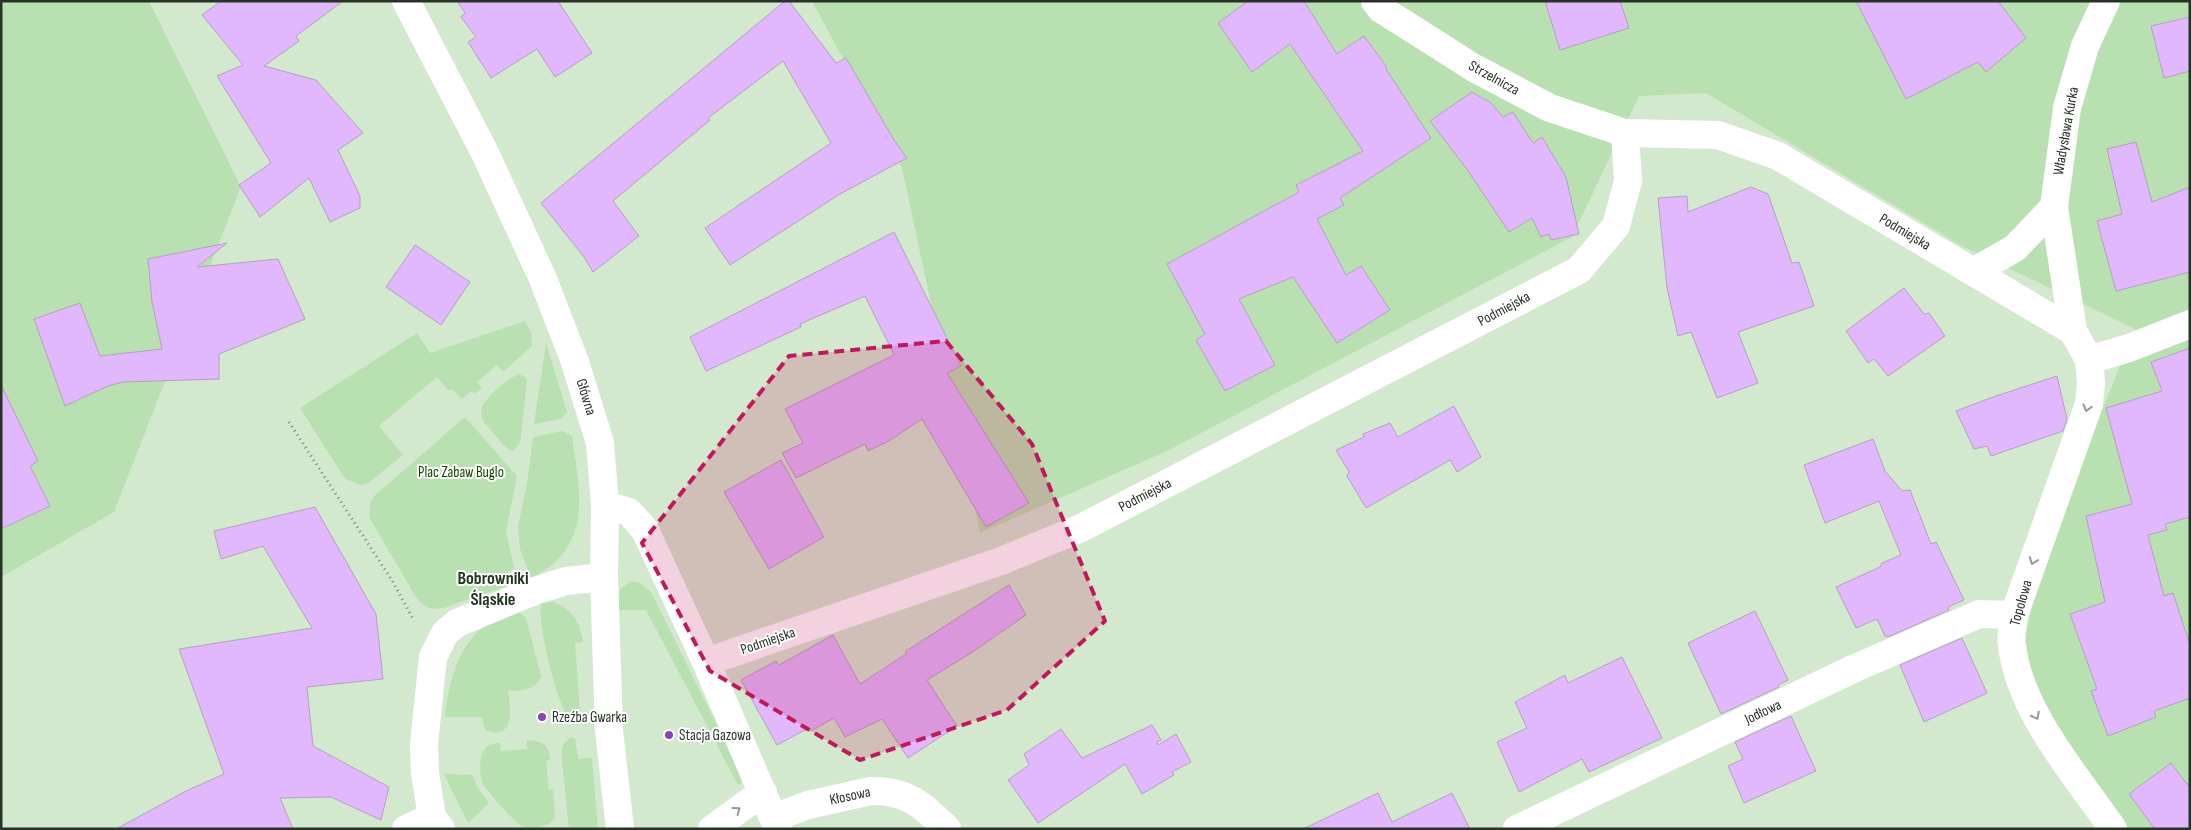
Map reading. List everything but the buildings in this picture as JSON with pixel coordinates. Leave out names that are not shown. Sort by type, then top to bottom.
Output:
[{"type":"street","name":"Główna","points":[[406,1],[485,153],[543,279],[580,379],[600,443],[605,505],[604,577],[609,730],[620,829]]},
{"type":"street","name":"Strzelnicza","points":[[1375,1],[1381,10],[1474,68],[1550,108],[1625,133]]},
{"type":"street","name":"Władysława Kurka","points":[[2073,330],[2054,206],[2067,108],[2085,46],[2106,1]]},
{"type":"street","name":"Podmiejska","points":[[706,662],[1002,562],[1081,528],[1578,270],[1616,226],[1628,181],[1625,133],[1718,135],[1778,156],[2073,330]]},
{"type":"street","points":[[1973,272],[2016,248],[2054,206]]},
{"type":"street","points":[[2073,330],[2089,360],[2129,348],[2190,324]]},
{"type":"street","name":"Topolowa","points":[[2089,360],[2091,383],[2089,404],[2014,614],[2011,643],[2017,674],[2037,719],[2113,829]]},
{"type":"street","points":[[605,505],[629,512],[645,530],[706,662],[775,823]]},
{"type":"street","points":[[406,829],[437,823],[424,774],[424,744],[432,657],[445,634],[457,623],[534,591],[566,581],[604,577]]},
{"type":"street","name":"Jodłowa","points":[[1517,829],[1853,669],[1979,614],[2014,614]]},
{"type":"street","name":"Kłosowa","points":[[775,823],[808,805],[882,790],[903,794],[915,800],[948,829]]},
{"type":"street","points":[[712,829],[762,792]]},
{"type":"path","points":[[289,422],[392,582],[432,657]]},
{"type":"highlighted area","points":[[946,341],[1032,444],[1105,621],[1007,710],[860,760],[710,671],[642,543],[789,356]]},
{"type":"green space","points":[[1,1],[149,1],[241,187],[114,512],[1,577]]},
{"type":"green space","points":[[812,1],[2190,1],[2190,829],[2124,829],[2064,755],[2020,659],[2046,548],[2135,329],[1962,246],[1706,93],[1639,96],[1572,237],[1167,451],[980,533],[902,168]]},
{"type":"green space","points":[[525,321],[531,332],[532,346],[503,372],[497,365],[477,382],[482,388],[475,394],[471,391],[462,399],[452,389],[449,391],[437,377],[379,426],[403,455],[367,484],[361,485],[345,479],[300,408],[417,333],[430,353]]},
{"type":"green space","points":[[546,343],[567,412],[561,419],[534,424]]},
{"type":"green space","points":[[519,374],[525,377],[527,381],[520,443],[513,451],[505,447],[488,427],[482,419],[481,412],[485,402],[496,390]]},
{"type":"green space","name":"Plac Zabaw Buglo","points":[[465,417],[517,476],[506,531],[514,568],[504,576],[507,586],[437,609],[427,607],[417,599],[369,517],[370,503],[374,496]]},
{"type":"green space","points":[[563,431],[572,436],[578,478],[578,517],[574,534],[565,551],[551,565],[531,578],[520,549],[518,526],[527,484],[533,437]]},
{"type":"green space","points":[[631,581],[639,582],[651,592],[744,780],[738,785],[646,610],[618,610],[620,589]]},
{"type":"green space","points":[[553,602],[570,612],[577,622],[582,635],[583,642],[575,643],[580,713],[566,713],[557,691],[548,658],[540,612],[541,603]]},
{"type":"green space","points":[[517,611],[526,618],[541,676],[538,681],[528,689],[508,691],[510,706],[509,722],[502,732],[495,733],[485,730],[482,717],[445,717],[451,680],[466,646],[473,636],[486,625]]},
{"type":"green space","points":[[571,737],[575,738],[578,759],[592,758],[598,829],[569,829],[561,751],[564,743]]},
{"type":"green space","points":[[527,740],[537,741],[547,747],[550,760],[546,761],[549,790],[553,789],[555,818],[548,824],[536,828],[527,828],[519,824],[482,783],[481,776],[481,756],[487,747],[500,743],[501,751],[527,749]]},
{"type":"green space","points":[[444,774],[473,775],[476,785],[489,803],[468,823]]},
{"type":"place","name":"Rzeźba Gwarka","points":[[542,717]]},
{"type":"place","name":"Stacja Gazowa","points":[[669,735]]},
{"type":"district","name":"Bobrowniki Śląskie","points":[[493,588]]}]
